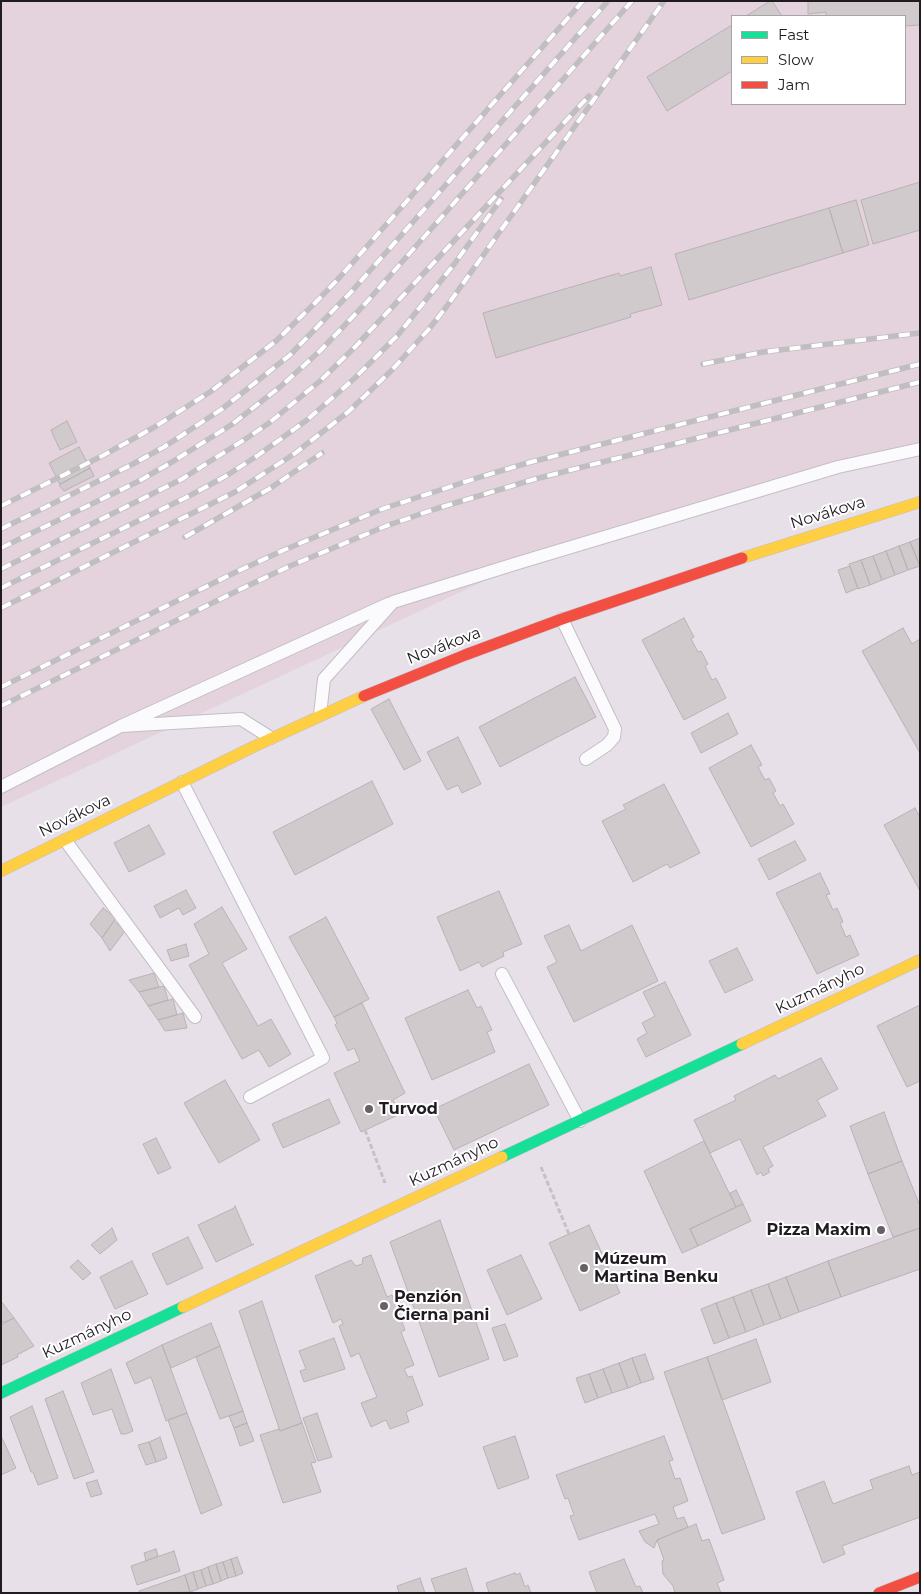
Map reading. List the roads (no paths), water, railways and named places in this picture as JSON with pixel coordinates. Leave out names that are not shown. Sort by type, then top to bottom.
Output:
[{"type":"street","name":"Novákova","points":[[1,871],[320,715],[466,655],[562,619],[761,551],[920,502]]},
{"type":"street","name":"Kuzmányho","points":[[1,1393],[920,960]]},
{"type":"street","points":[[879,1593],[920,1577]]},
{"type":"lane","points":[[1,787],[121,726],[393,602],[838,467],[920,449]]},
{"type":"lane","points":[[320,715],[324,679],[393,602]]},
{"type":"lane","points":[[562,619],[615,729],[614,737],[607,745],[586,759]]},
{"type":"lane","points":[[121,726],[241,720],[271,738]]},
{"type":"lane","points":[[182,782],[322,1058],[250,1097]]},
{"type":"lane","points":[[65,840],[195,1017]]},
{"type":"lane","points":[[502,974],[580,1121]]},
{"type":"railway","points":[[1,506],[102,456],[153,428],[210,392],[276,341],[340,277],[583,1]]},
{"type":"railway","points":[[1,529],[164,447],[222,409],[290,355],[352,291],[608,1]]},
{"type":"railway","points":[[1,548],[139,481],[172,462],[231,425],[280,387],[321,350],[365,304],[632,1]]},
{"type":"railway","points":[[1,608],[235,492],[294,454],[348,412],[391,371],[447,306],[664,1]]},
{"type":"railway","points":[[1,569],[182,479],[269,423],[320,381],[355,347],[589,96]]},
{"type":"railway","points":[[1,588],[226,476],[307,420],[355,378],[398,335],[455,263],[501,199]]},
{"type":"railway","points":[[703,364],[763,352],[920,333]]},
{"type":"railway","points":[[1,687],[236,572],[382,509],[531,462],[920,364]]},
{"type":"railway","points":[[1,706],[290,566],[386,526],[535,479],[920,382]]},
{"type":"railway","points":[[185,537],[269,489],[322,453]]},
{"type":"place","name":"Turvod","points":[[369,1109]]},
{"type":"place","name":"Pizza Maxim","points":[[881,1230]]},
{"type":"place","name":"Múzeum Martina Benku","points":[[584,1268]]},
{"type":"place","name":"Penzión Čierna pani","points":[[384,1306]]}]
